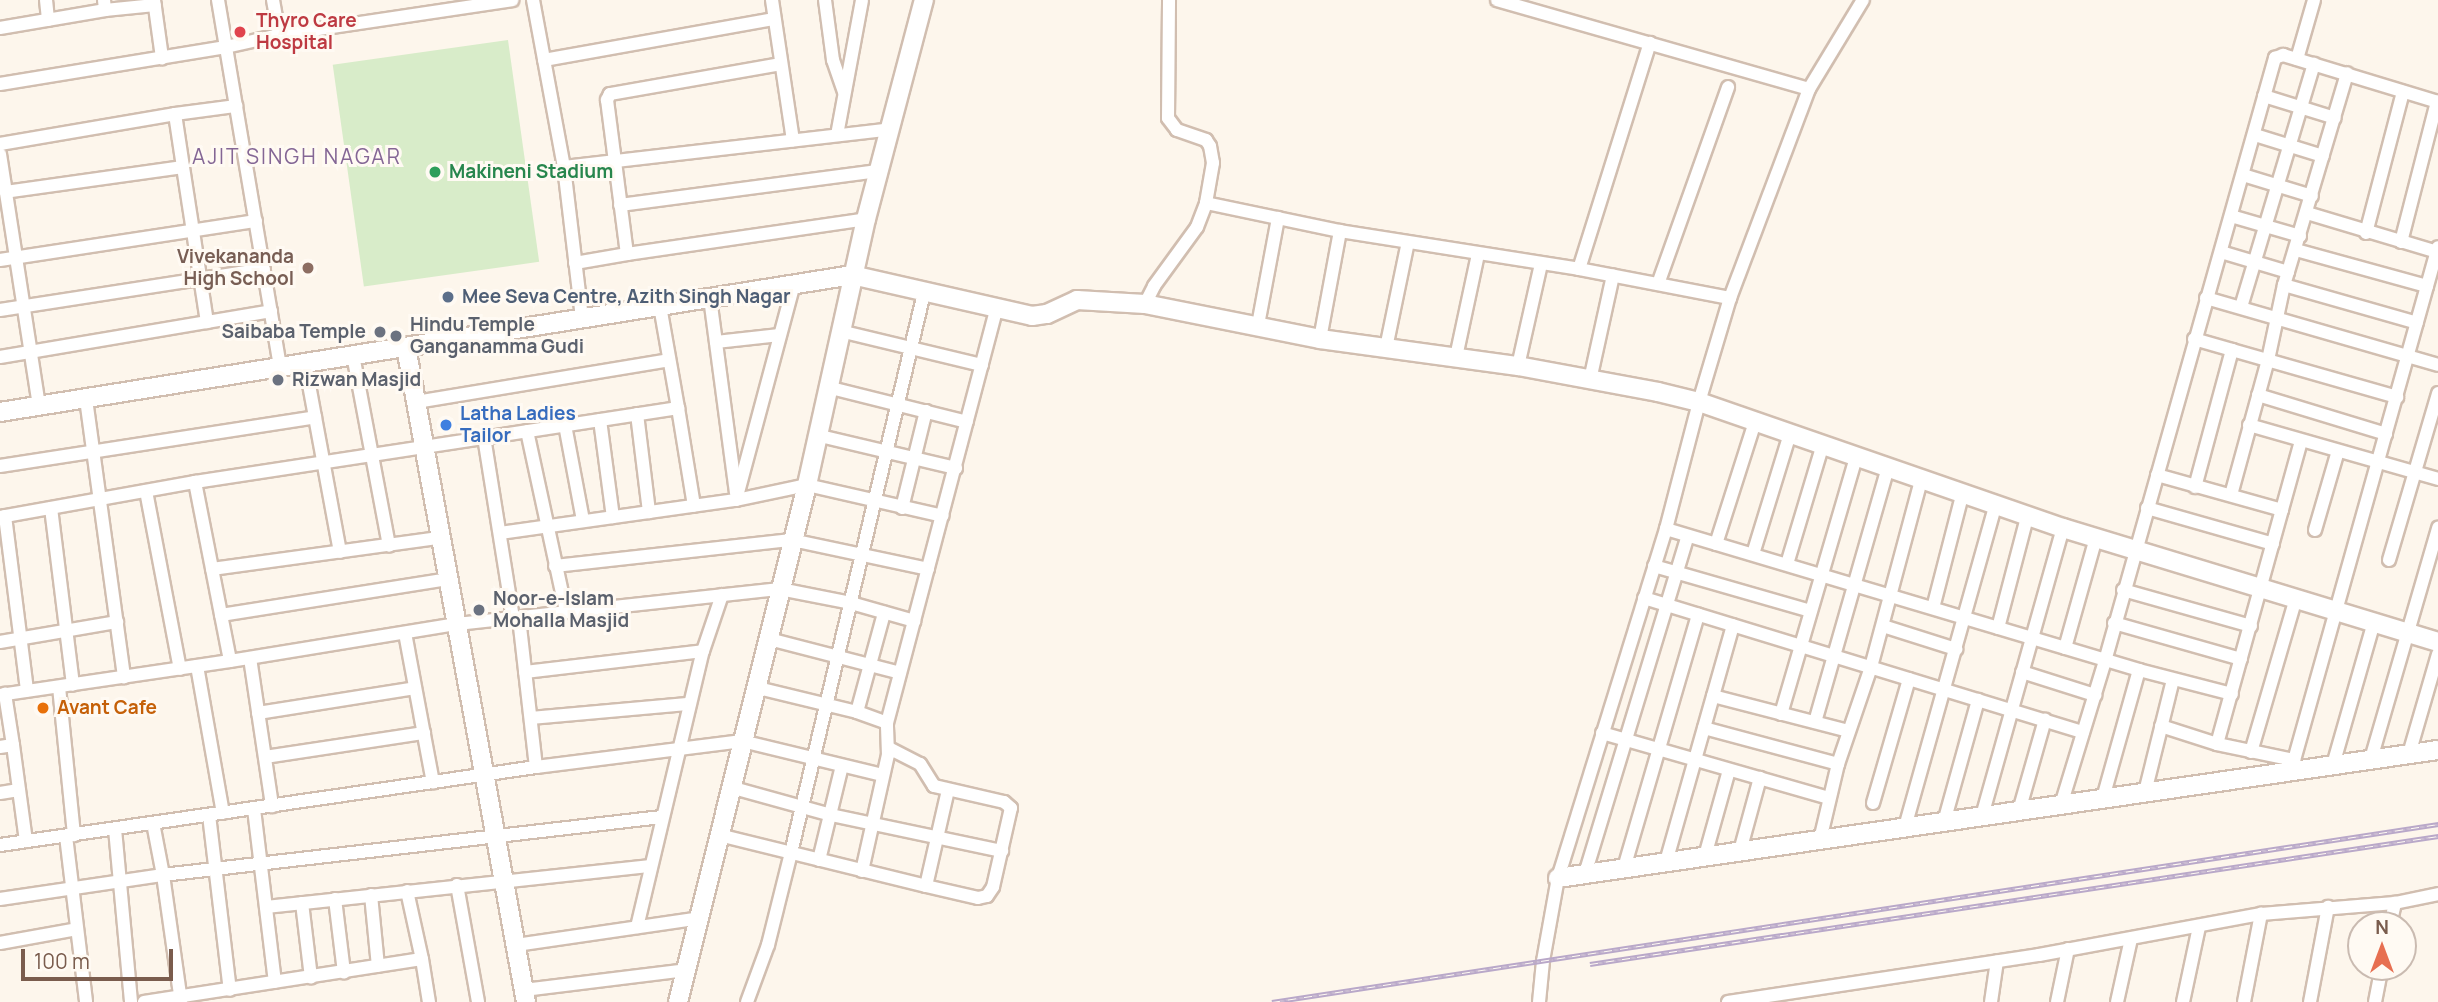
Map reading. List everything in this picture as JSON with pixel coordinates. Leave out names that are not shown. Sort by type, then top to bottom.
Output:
[{"type":"street","points":[[46,0],[48,20]]},
{"type":"street","points":[[218,0],[281,367]]},
{"type":"street","points":[[273,0],[279,34]]},
{"type":"street","points":[[0,85],[226,47],[279,34],[512,0]]},
{"type":"street","points":[[533,0],[564,167],[582,318]]},
{"type":"street","points":[[772,0],[793,140]]},
{"type":"street","points":[[825,0],[833,60],[845,94]]},
{"type":"street","points":[[836,135],[862,0]]},
{"type":"street","points":[[678,1002],[807,485],[852,275],[924,0]]},
{"type":"street","points":[[1145,304],[1154,286],[1192,235],[1206,203],[1213,163],[1206,140],[1177,130],[1168,118],[1169,0]]},
{"type":"street","points":[[1497,0],[1809,89]]},
{"type":"street","points":[[1539,1002],[1543,961],[1558,878],[1666,529],[1699,402],[1730,298],[1809,89],[1863,0]]},
{"type":"street","points":[[2297,59],[2314,0]]},
{"type":"street","points":[[0,28],[48,20],[104,5],[155,2],[162,58]]},
{"type":"street","points":[[544,60],[774,19]]},
{"type":"street","points":[[1579,269],[1650,43]]},
{"type":"street","points":[[2061,805],[2095,695],[2275,58],[2283,55],[2437,102],[2401,242]]},
{"type":"street","points":[[627,254],[607,100],[610,94],[781,64]]},
{"type":"street","points":[[2241,307],[2314,64]]},
{"type":"street","points":[[2231,495],[2268,360],[2286,279],[2347,73]]},
{"type":"street","points":[[1658,285],[1728,87]]},
{"type":"street","points":[[2366,233],[2403,92]]},
{"type":"street","points":[[2264,96],[2334,118]]},
{"type":"street","points":[[0,144],[236,106]]},
{"type":"street","points":[[175,114],[191,232],[208,322]]},
{"type":"street","points":[[564,167],[891,129]]},
{"type":"street","points":[[2255,135],[2323,156]]},
{"type":"street","points":[[0,154],[39,406]]},
{"type":"street","points":[[6,192],[183,167]]},
{"type":"street","points":[[620,205],[880,171]]},
{"type":"street","points":[[2243,175],[2312,195]]},
{"type":"street","points":[[1206,203],[1340,231],[1579,269],[1730,298]]},
{"type":"street","points":[[2293,765],[2438,250],[2366,233],[2307,213]]},
{"type":"street","points":[[2231,216],[2300,236]]},
{"type":"street","points":[[1258,325],[1278,218]]},
{"type":"street","points":[[575,263],[866,219]]},
{"type":"street","points":[[0,260],[256,221]]},
{"type":"street","points":[[1320,339],[1340,231]]},
{"type":"street","points":[[1386,348],[1408,242]]},
{"type":"street","points":[[2296,250],[2427,286]]},
{"type":"street","points":[[2221,252],[2254,262],[2286,279],[2417,324]]},
{"type":"street","points":[[1456,357],[1478,254]]},
{"type":"street","points":[[1518,366],[1541,264]]},
{"type":"street","points":[[0,310],[264,269]]},
{"type":"street","points":[[0,412],[852,275],[1032,316],[1047,314],[1077,300],[1145,304],[1320,339],[1518,366],[1699,402],[1822,447],[1922,477],[2063,528],[2438,642]]},
{"type":"street","points":[[1590,380],[1613,275]]},
{"type":"street","points":[[737,500],[794,284]]},
{"type":"street","points":[[747,1002],[768,945],[791,853],[875,503],[884,452],[924,293]]},
{"type":"street","points":[[710,298],[737,500]]},
{"type":"street","points":[[2206,298],[2438,365]]},
{"type":"street","points":[[660,306],[694,506]]},
{"type":"street","points":[[862,871],[888,748],[887,723],[996,309]]},
{"type":"street","points":[[0,357],[271,311]]},
{"type":"street","points":[[839,331],[982,365]]},
{"type":"street","points":[[716,342],[780,335]]},
{"type":"street","points":[[2194,340],[2396,397]]},
{"type":"street","points":[[406,347],[525,996],[688,970]]},
{"type":"street","points":[[2195,487],[2232,350]]},
{"type":"street","points":[[352,355],[389,546]]},
{"type":"street","points":[[416,402],[670,360]]},
{"type":"street","points":[[305,363],[340,552]]},
{"type":"street","points":[[827,387],[967,422]]},
{"type":"street","points":[[2389,561],[2438,393]]},
{"type":"street","points":[[2258,395],[2386,435]]},
{"type":"street","points":[[86,398],[124,677]]},
{"type":"street","points":[[27,691],[3,517],[195,482],[678,408]]},
{"type":"street","points":[[902,508],[926,411]]},
{"type":"street","points":[[637,414],[649,512]]},
{"type":"street","points":[[0,466],[315,417]]},
{"type":"street","points":[[600,419],[613,517]]},
{"type":"street","points":[[1716,544],[1755,422]]},
{"type":"street","points":[[565,425],[583,520]]},
{"type":"street","points":[[2249,425],[2438,479]]},
{"type":"street","points":[[527,431],[566,612]]},
{"type":"street","points":[[816,435],[956,468]]},
{"type":"street","points":[[1752,554],[1790,435]]},
{"type":"street","points":[[484,437],[525,672],[536,768]]},
{"type":"street","points":[[2217,744],[2301,441]]},
{"type":"street","points":[[1787,564],[1822,447]]},
{"type":"street","points":[[2315,530],[2339,451]]},
{"type":"street","points":[[1781,713],[1856,457]]},
{"type":"street","points":[[1815,722],[1888,467]]},
{"type":"street","points":[[2157,475],[2282,510]]},
{"type":"street","points":[[1820,840],[1838,764],[1883,626],[1922,477]]},
{"type":"street","points":[[195,482],[230,661]]},
{"type":"street","points":[[500,533],[737,500],[807,485],[875,503],[943,516]]},
{"type":"street","points":[[146,491],[180,669]]},
{"type":"street","points":[[1933,608],[1963,492]]},
{"type":"street","points":[[1905,827],[1996,504]]},
{"type":"street","points":[[51,508],[73,685]]},
{"type":"street","points":[[2147,509],[2273,544]]},
{"type":"street","points":[[1998,628],[2028,514]]},
{"type":"street","points":[[1982,816],[2010,709],[2034,639],[2063,528]]},
{"type":"street","points":[[2371,760],[2438,528]]},
{"type":"street","points":[[1666,529],[2173,680],[2232,694]]},
{"type":"street","points":[[1585,874],[1688,536]]},
{"type":"street","points":[[212,569],[439,538]]},
{"type":"street","points":[[2065,648],[2096,538]]},
{"type":"street","points":[[555,566],[792,540],[928,569]]},
{"type":"street","points":[[1654,565],[1811,611]]},
{"type":"street","points":[[221,615],[449,579]]},
{"type":"street","points":[[26,842],[19,790],[7,746],[3,695],[457,624],[780,589],[851,603],[914,621]]},
{"type":"street","points":[[2123,590],[2251,626]]},
{"type":"street","points":[[0,595],[15,592]]},
{"type":"street","points":[[637,927],[689,704],[722,596]]},
{"type":"street","points":[[1644,598],[2083,732]]},
{"type":"street","points":[[2250,751],[2296,598]]},
{"type":"street","points":[[857,712],[884,613]]},
{"type":"street","points":[[1624,868],[1698,615]]},
{"type":"street","points":[[0,642],[117,622]]},
{"type":"street","points":[[2333,765],[2374,622]]},
{"type":"street","points":[[2114,623],[2241,659]]},
{"type":"street","points":[[1665,862],[1733,625]]},
{"type":"street","points":[[1883,626],[1956,649]]},
{"type":"street","points":[[405,633],[433,782]]},
{"type":"street","points":[[769,639],[900,673]]},
{"type":"street","points":[[525,672],[703,651]]},
{"type":"street","points":[[2409,754],[2438,654]]},
{"type":"street","points":[[250,658],[272,806]]},
{"type":"street","points":[[197,666],[216,814],[215,869],[230,990]]},
{"type":"street","points":[[2103,799],[2139,670]]},
{"type":"street","points":[[2022,672],[2095,695]]},
{"type":"street","points":[[1873,803],[1909,679]]},
{"type":"street","points":[[2145,792],[2173,680]]},
{"type":"street","points":[[59,687],[72,889],[86,1002]]},
{"type":"street","points":[[258,713],[415,688]]},
{"type":"street","points":[[758,688],[857,712],[887,723]]},
{"type":"street","points":[[1713,696],[1848,731]]},
{"type":"street","points":[[1944,822],[1978,700]]},
{"type":"street","points":[[531,718],[689,704]]},
{"type":"street","points":[[2019,811],[2045,720]]},
{"type":"street","points":[[2161,726],[2293,765]]},
{"type":"street","points":[[1704,728],[1838,764]]},
{"type":"street","points":[[265,757],[424,733]]},
{"type":"street","points":[[1602,733],[1829,798]]},
{"type":"street","points":[[0,845],[433,782],[742,741],[883,775]]},
{"type":"street","points":[[719,835],[978,898],[987,896],[993,887],[1002,851],[1011,813],[1009,805],[931,784],[920,764],[888,748]]},
{"type":"street","points":[[1558,878],[2103,799],[2293,765],[2333,765],[2438,750]]},
{"type":"street","points":[[819,860],[842,766]]},
{"type":"street","points":[[1705,856],[1729,769]]},
{"type":"street","points":[[1740,851],[1760,778]]},
{"type":"street","points":[[730,787],[831,815],[1002,851]]},
{"type":"street","points":[[0,793],[19,790]]},
{"type":"street","points":[[926,886],[948,790]]},
{"type":"street","points":[[254,808],[275,982]]},
{"type":"street","points":[[0,899],[215,869],[661,817]]},
{"type":"street","points":[[153,823],[180,999]]},
{"type":"street","points":[[115,829],[131,1002]]},
{"type":"street","points":[[266,907],[650,866]]},
{"type":"street","points":[[457,885],[478,1002]]},
{"type":"street","points":[[407,891],[429,1002]]},
{"type":"street","points":[[1728,1002],[1997,961],[2261,915],[2328,906],[2395,903],[2438,894]]},
{"type":"street","points":[[370,895],[378,966]]},
{"type":"street","points":[[335,899],[344,971]]},
{"type":"street","points":[[302,903],[311,977]]},
{"type":"street","points":[[2393,911],[2395,903]]},
{"type":"street","points":[[2309,1002],[2328,906]]},
{"type":"street","points":[[2244,1002],[2261,915]]},
{"type":"street","points":[[516,945],[701,918]]},
{"type":"street","points":[[2183,1002],[2199,927]]},
{"type":"street","points":[[0,943],[77,929]]},
{"type":"street","points":[[2117,1002],[2131,939]]},
{"type":"street","points":[[2057,1002],[2068,949]]},
{"type":"street","points":[[144,1002],[180,999],[422,959]]},
{"type":"street","points":[[1991,1002],[1997,961]]},
{"type":"street","points":[[2375,1002],[2379,981]]},
{"type":"green space","points":[[508,40],[539,262],[364,286],[333,65]]},
{"type":"railway","points":[[1272,1002],[2438,824]]},
{"type":"railway","points":[[1590,964],[2438,836]]},
{"type":"place","name":"Thyro Care Hospital","points":[[240,32]]},
{"type":"place","name":"Makineni Stadium","points":[[435,172]]},
{"type":"place","name":"Vivekananda High School","points":[[308,268]]},
{"type":"place","name":"Mee Seva Centre, Azith Singh Nagar","points":[[448,297]]},
{"type":"place","name":"Saibaba Temple","points":[[380,332]]},
{"type":"place","name":"Hindu Temple Ganganamma Gudi","points":[[396,336]]},
{"type":"place","name":"Rizwan Masjid","points":[[278,380]]},
{"type":"place","name":"Latha Ladies Tailor","points":[[446,425]]},
{"type":"place","name":"Noor-e-Islam Mohalla Masjid","points":[[479,610]]},
{"type":"place","name":"Avant Cafe","points":[[43,708]]},
{"type":"district","name":"AJIT SINGH NAGAR","points":[[297,156]]}]
